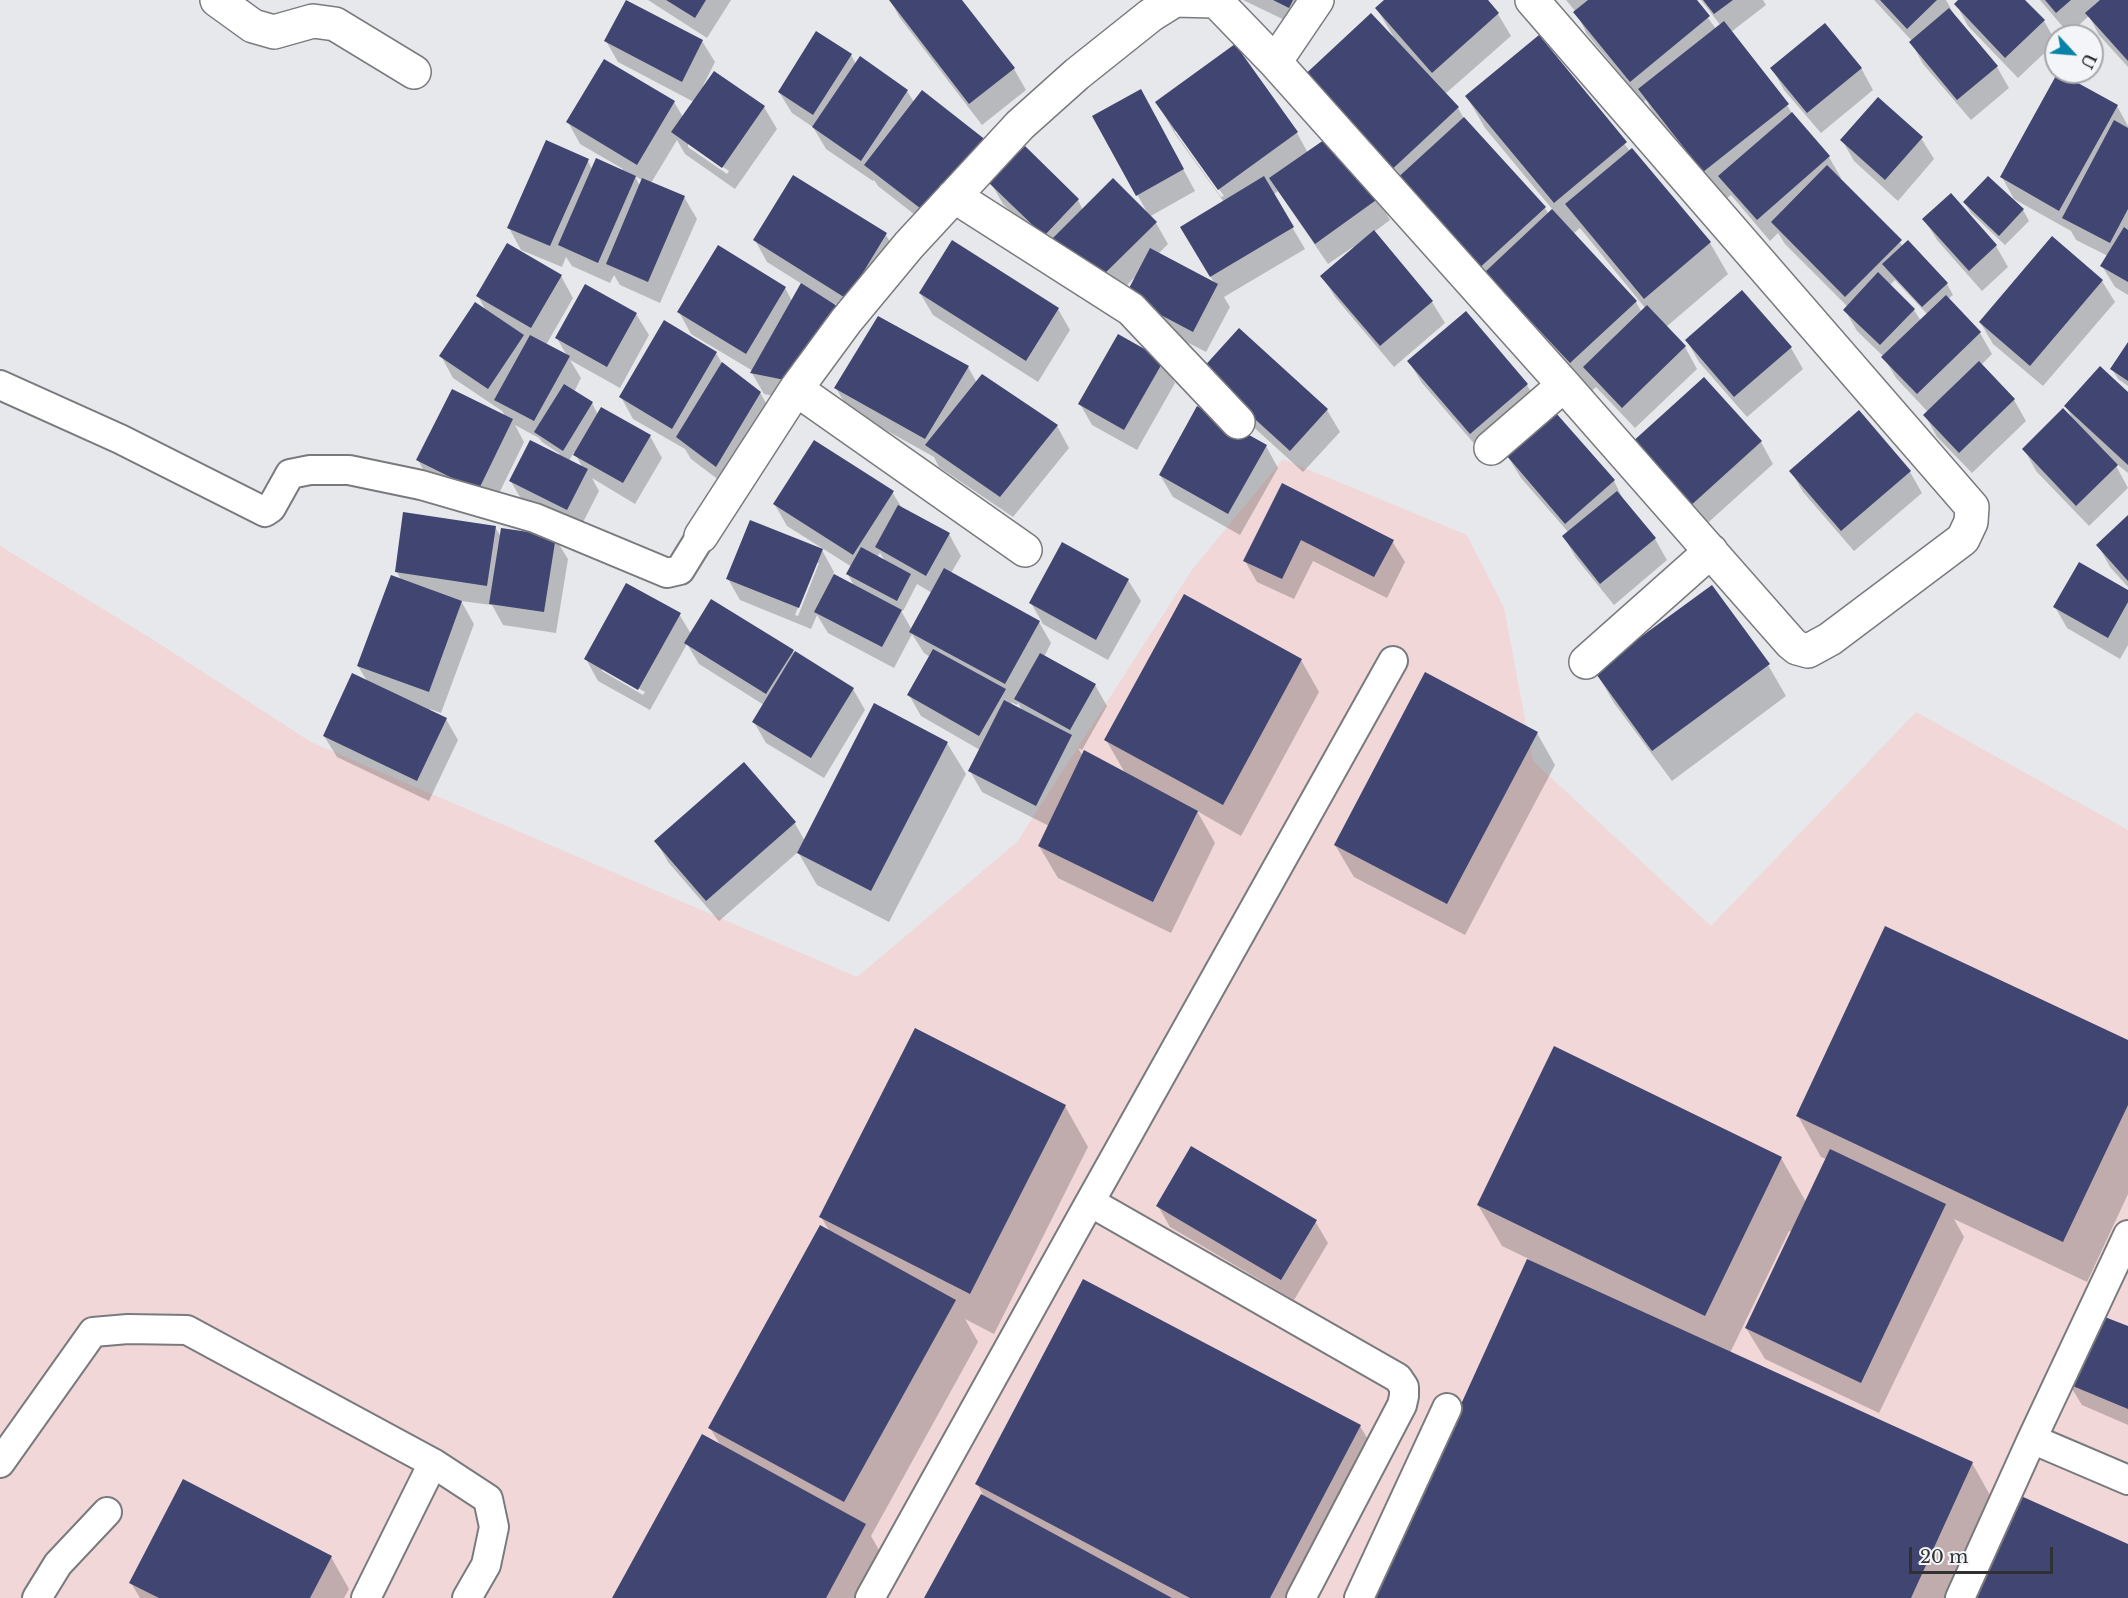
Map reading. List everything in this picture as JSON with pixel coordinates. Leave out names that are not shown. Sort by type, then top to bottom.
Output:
[{"type":"street","points":[[217,0],[253,26],[274,32],[313,21],[335,24],[414,72]]},
{"type":"street","points":[[701,536],[796,389],[846,321],[909,245],[1020,125],[1077,74],[1151,15],[1175,0],[1215,1],[1275,62],[1791,642],[1797,648],[1808,651],[1830,639],[1963,539],[1971,522],[1972,507],[1532,0]]},
{"type":"street","points":[[1275,62],[1317,0]]},
{"type":"street","points":[[954,196],[1131,309],[1238,423]]},
{"type":"street","points":[[1491,448],[1564,385]]},
{"type":"street","points":[[796,389],[1025,550]]},
{"type":"street","points":[[1586,662],[1711,551]]},
{"type":"lane","points":[[0,385],[120,439],[265,512],[271,508],[290,474],[310,470],[349,470],[421,485],[535,518],[667,573],[680,570],[701,536]]},
{"type":"lane","points":[[870,1598],[1393,661]]},
{"type":"lane","points":[[1090,1202],[1398,1378],[1404,1387],[1402,1405],[1301,1598]]},
{"type":"lane","points":[[1960,1598],[2128,1235]]},
{"type":"lane","points":[[0,1463],[93,1332],[128,1329],[187,1330],[433,1462],[489,1498],[494,1527],[486,1564],[467,1598]]},
{"type":"lane","points":[[1359,1598],[1447,1408]]},
{"type":"lane","points":[[2032,1439],[2128,1480]]},
{"type":"lane","points":[[366,1598],[433,1462]]},
{"type":"lane","points":[[37,1598],[58,1564],[107,1512]]},
{"type":"shaded area","points":[[1283,459],[1467,535],[1504,608],[1533,761],[1711,926],[1916,712],[2128,830],[2128,1598],[0,1598],[0,546],[152,639],[311,742],[857,977],[1017,842],[1191,571]]},
{"type":"building","points":[[626,0],[703,40],[682,82],[604,41]]},
{"type":"building","points":[[666,0],[706,0],[695,18]]},
{"type":"building","points":[[889,0],[962,0],[1015,68],[969,104]]},
{"type":"building","points":[[1273,0],[1293,0],[1289,8]]},
{"type":"building","points":[[1384,0],[1488,0],[1499,13],[1432,73],[1375,8]]},
{"type":"building","points":[[1588,0],[1697,0],[1710,16],[1630,82],[1573,12]]},
{"type":"building","points":[[1703,0],[1733,0],[1714,14]]},
{"type":"building","points":[[1880,0],[1937,0],[1907,29]]},
{"type":"building","points":[[1958,0],[2025,0],[2045,20],[2005,58],[1954,4]]},
{"type":"building","points":[[2045,0],[2071,0],[2056,13]]},
{"type":"building","points":[[2100,0],[2128,0],[2128,61],[2104,34],[2104,24],[2095,24],[2085,13]]},
{"type":"building","points":[[1949,8],[1998,66],[1957,100],[1909,42]]},
{"type":"building","points":[[1371,13],[1459,107],[1386,175],[1298,81]]},
{"type":"building","points":[[1724,21],[1789,104],[1703,172],[1638,89]]},
{"type":"building","points":[[1825,23],[1862,68],[1807,113],[1770,68]]},
{"type":"building","points":[[816,31],[852,54],[813,115],[778,92]]},
{"type":"building","points":[[1539,35],[1627,142],[1554,203],[1465,96]]},
{"type":"building","points":[[1235,44],[1298,132],[1218,190],[1155,102]]},
{"type":"building","points":[[860,56],[908,90],[861,161],[812,127]]},
{"type":"building","points":[[604,59],[675,101],[637,165],[566,122]]},
{"type":"building","points":[[714,71],[765,106],[722,168],[671,132]]},
{"type":"building","points":[[2051,84],[2080,84],[2118,105],[2059,211],[2000,177]]},
{"type":"building","points":[[1141,89],[1184,169],[1136,196],[1092,116]]},
{"type":"building","points":[[922,90],[987,141],[929,215],[864,165]]},
{"type":"building","points":[[1878,97],[1923,137],[1885,180],[1840,140]]},
{"type":"building","points":[[1792,112],[1830,156],[1757,220],[1718,176]]},
{"type":"building","points":[[1464,117],[1546,207],[1475,272],[1393,182]]},
{"type":"building","points":[[2114,120],[2128,128],[2128,209],[2110,243],[2062,218]]},
{"type":"building","points":[[1334,133],[1379,198],[1315,244],[1269,178]]},
{"type":"building","points":[[546,140],[589,159],[550,246],[507,228]]},
{"type":"building","points":[[1025,146],[1079,199],[1044,236],[989,183]]},
{"type":"building","points":[[1632,148],[1711,242],[1644,299],[1565,204]]},
{"type":"building","points":[[596,158],[636,176],[598,263],[558,245]]},
{"type":"building","points":[[1827,165],[1902,240],[1845,297],[1771,222]]},
{"type":"building","points":[[793,175],[887,233],[847,299],[753,240]]},
{"type":"building","points":[[1264,176],[1294,227],[1210,277],[1180,227]]},
{"type":"building","points":[[1988,176],[2024,209],[1999,236],[1963,202]]},
{"type":"building","points":[[642,178],[685,196],[648,282],[606,264]]},
{"type":"building","points":[[1113,178],[1157,222],[1095,283],[1052,239]]},
{"type":"building","points":[[1951,193],[1997,245],[1969,271],[1922,219]]},
{"type":"building","points":[[1552,209],[1637,301],[1570,363],[1485,272]]},
{"type":"building","points":[[2124,227],[2128,230],[2128,282],[2100,266]]},
{"type":"building","points":[[1374,230],[1433,301],[1380,346],[1320,276]]},
{"type":"building","points":[[2052,236],[2103,280],[2030,366],[1979,322]]},
{"type":"building","points":[[952,240],[1059,308],[1026,361],[919,293]]},
{"type":"building","points":[[1908,240],[1948,283],[1922,307],[1882,264]]},
{"type":"building","points":[[507,243],[562,275],[531,328],[476,296]]},
{"type":"building","points":[[718,245],[786,287],[746,354],[677,312]]},
{"type":"building","points":[[1150,248],[1218,284],[1193,332],[1125,296]]},
{"type":"building","points":[[1878,272],[1915,309],[1880,345],[1843,310]]},
{"type":"building","points":[[801,283],[837,306],[785,380],[750,373]]},
{"type":"building","points":[[585,284],[637,313],[607,367],[555,338]]},
{"type":"building","points":[[1742,290],[1792,347],[1734,397],[1685,340]]},
{"type":"building","points":[[1946,295],[1981,332],[1917,394],[1881,357]]},
{"type":"building","points":[[475,302],[524,335],[488,389],[439,356]]},
{"type":"building","points":[[1647,305],[1686,346],[1622,408],[1583,367]]},
{"type":"building","points":[[1466,311],[1528,384],[1470,434],[1407,361]]},
{"type":"building","points":[[878,316],[969,366],[925,439],[834,388]]},
{"type":"building","points":[[664,320],[717,352],[672,429],[619,397]]},
{"type":"building","points":[[1239,328],[1328,409],[1290,451],[1201,370]]},
{"type":"building","points":[[1118,334],[1164,360],[1124,430],[1078,404]]},
{"type":"building","points":[[530,335],[570,356],[534,421],[494,400]]},
{"type":"building","points":[[2128,342],[2128,381],[2110,369]]},
{"type":"building","points":[[1979,361],[2015,399],[1959,453],[1923,415]]},
{"type":"building","points":[[722,362],[761,392],[716,467],[676,437]]},
{"type":"building","points":[[2100,366],[2128,392],[2128,465],[2064,406]]},
{"type":"building","points":[[982,374],[1058,425],[1000,497],[925,445]]},
{"type":"building","points":[[1704,377],[1762,441],[1688,508],[1630,444]]},
{"type":"building","points":[[564,384],[593,402],[563,451],[534,432]]},
{"type":"building","points":[[452,389],[513,419],[478,491],[416,460]]},
{"type":"building","points":[[1197,406],[1267,445],[1228,514],[1159,475]]},
{"type":"building","points":[[601,407],[651,435],[623,483],[573,455]]},
{"type":"building","points":[[2063,408],[2118,465],[2076,506],[2022,449]]},
{"type":"building","points":[[1859,410],[1911,471],[1841,531],[1789,471]]},
{"type":"building","points":[[1556,413],[1615,480],[1565,524],[1507,456]]},
{"type":"building","points":[[530,440],[588,469],[567,510],[509,481]]},
{"type":"building","points":[[814,440],[894,491],[853,555],[773,504]]},
{"type":"building","points":[[1282,483],[1394,540],[1374,577],[1301,540],[1282,579],[1243,561]]},
{"type":"building","points":[[1617,491],[1656,538],[1600,584],[1562,536]]},
{"type":"building","points":[[898,505],[950,533],[926,576],[875,547]]},
{"type":"building","points":[[403,512],[496,526],[487,586],[395,572]]},
{"type":"building","points":[[2128,515],[2128,581],[2096,545]]},
{"type":"building","points":[[750,520],[823,549],[799,608],[726,579]]},
{"type":"building","points":[[501,528],[556,536],[544,612],[489,604]]},
{"type":"building","points":[[1062,542],[1129,579],[1096,640],[1029,603]]},
{"type":"building","points":[[861,547],[911,574],[897,601],[846,574]]},
{"type":"building","points":[[2079,562],[2128,590],[2128,602],[2108,638],[2053,607]]},
{"type":"building","points":[[944,568],[1040,621],[1005,684],[909,632]]},
{"type":"building","points":[[834,574],[902,610],[882,647],[814,612]]},
{"type":"building","points":[[391,575],[462,601],[429,692],[357,666]]},
{"type":"building","points":[[626,583],[681,613],[638,690],[584,659]]},
{"type":"building","points":[[1712,585],[1770,664],[1652,751],[1594,671]]},
{"type":"building","points":[[1184,594],[1302,659],[1223,805],[1104,740]]},
{"type":"building","points":[[711,599],[794,650],[766,694],[684,643]]},
{"type":"building","points":[[933,649],[1006,689],[979,736],[907,695]]},
{"type":"building","points":[[795,651],[854,688],[811,758],[752,722]]},
{"type":"building","points":[[1040,653],[1096,684],[1070,730],[1014,699]]},
{"type":"building","points":[[1425,672],[1538,732],[1447,904],[1334,845]]},
{"type":"building","points":[[352,673],[447,718],[417,781],[323,736]]},
{"type":"building","points":[[1004,700],[1072,735],[1036,806],[968,771]]},
{"type":"building","points":[[874,703],[948,742],[871,891],[797,853]]},
{"type":"building","points":[[1084,750],[1198,811],[1153,902],[1038,846]]},
{"type":"building","points":[[744,762],[796,822],[706,901],[654,841]]},
{"type":"building","points":[[1885,926],[2128,1040],[2128,1105],[2063,1242],[1796,1116]]},
{"type":"building","points":[[915,1028],[1066,1105],[970,1294],[819,1217]]},
{"type":"building","points":[[1554,1046],[1782,1157],[1705,1316],[1477,1205]]},
{"type":"building","points":[[1191,1146],[1317,1220],[1281,1280],[1156,1206]]},
{"type":"building","points":[[1830,1149],[1946,1204],[1861,1383],[1745,1328]]},
{"type":"building","points":[[820,1225],[956,1300],[844,1502],[708,1428]]},
{"type":"building","points":[[1527,1259],[1973,1462],[1911,1598],[1373,1598]]},
{"type":"building","points":[[1083,1279],[1361,1425],[1270,1598],[1190,1598],[975,1484]]},
{"type":"building","points":[[2097,1314],[2128,1326],[2128,1409],[2068,1384]]},
{"type":"building","points":[[702,1434],[866,1524],[826,1598],[612,1598]]},
{"type":"building","points":[[183,1479],[332,1556],[310,1598],[159,1598],[129,1583]]},
{"type":"building","points":[[981,1494],[1172,1598],[924,1598]]},
{"type":"building","points":[[2021,1496],[2128,1544],[2128,1598],[1976,1598]]}]
